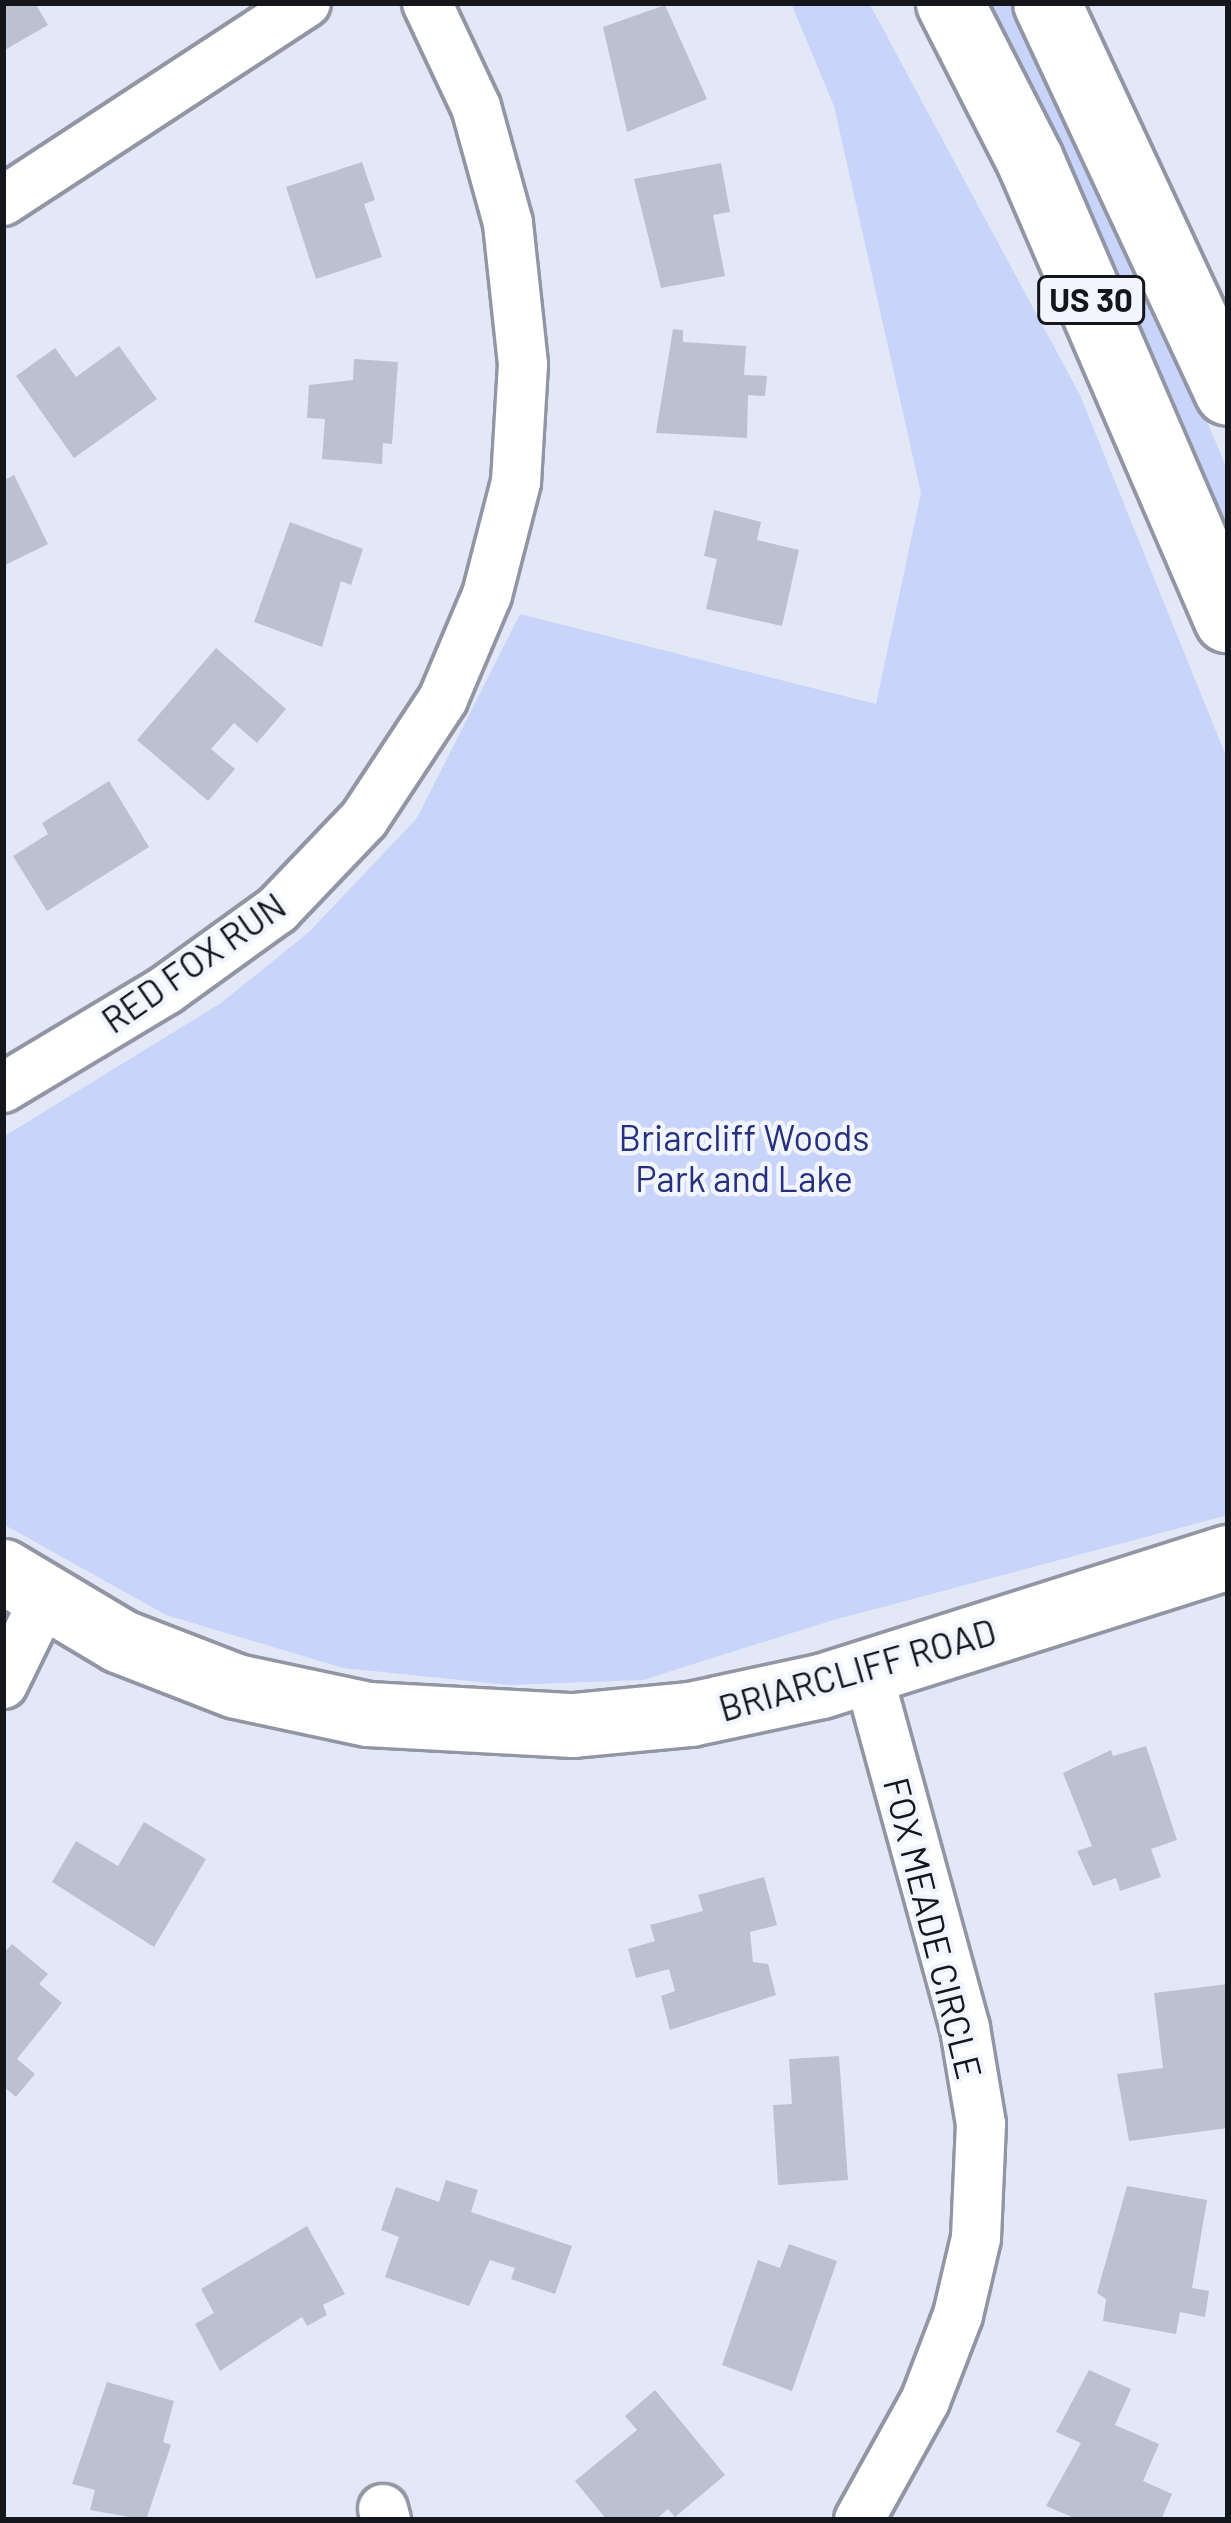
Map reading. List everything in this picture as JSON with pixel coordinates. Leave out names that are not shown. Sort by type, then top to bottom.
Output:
[{"type":"main road","name":"US 30","points":[[950,3],[1030,160],[1228,619]]},
{"type":"main road","name":"US 30","points":[[1047,3],[1228,392]]},
{"type":"street","points":[[3,201],[306,3]]},
{"type":"street","name":"RED FOX RUN","points":[[3,1088],[166,990],[278,910],[364,819],[443,699],[487,595],[515,482],[523,364],[508,223],[476,107],[427,3]]},
{"type":"street","name":"BRIARCLIFF ROAD","points":[[24,1585],[120,1641],[236,1686],[368,1714],[497,1725],[630,1721],[757,1702],[868,1673],[1228,1557]]},
{"type":"street","points":[[3,1684],[24,1585]]},
{"type":"street","name":"FOX MEADE CIRCLE","points":[[859,2520],[925,2401],[958,2314],[976,2238],[981,2124],[965,2028],[868,1673]]},
{"type":"green space","name":"Briarcliff Woods Park and Lake","points":[[791,3],[869,3],[1080,395],[1228,761],[1228,1515],[830,1621],[643,1680],[509,1685],[343,1668],[166,1615],[3,1524],[3,1137],[221,1003],[309,932],[417,818],[520,614],[876,704],[921,493],[834,106]]},
{"type":"green space","points":[[986,3],[1014,3],[1148,283],[1228,471],[1228,535]]},
{"type":"building","points":[[3,3],[35,3],[48,25],[3,51]]},
{"type":"building","points":[[665,5],[707,99],[627,132],[603,27]]},
{"type":"building","points":[[362,162],[375,200],[364,204],[382,257],[316,279],[286,187]]},
{"type":"building","points":[[721,163],[730,212],[713,215],[725,276],[661,288],[634,179]]},
{"type":"building","points":[[673,329],[683,330],[683,342],[746,346],[744,375],[767,376],[765,396],[748,395],[747,438],[656,433]]},
{"type":"building","points":[[119,346],[157,399],[74,458],[16,376],[55,348],[76,377]]},
{"type":"building","points":[[354,359],[398,362],[392,444],[383,443],[382,464],[322,459],[325,419],[307,418],[309,385],[353,380]]},
{"type":"building","points":[[14,475],[48,544],[3,566],[3,481]]},
{"type":"building","points":[[714,510],[761,522],[757,540],[799,550],[782,626],[706,609],[717,559],[704,556]]},
{"type":"building","points":[[290,522],[363,549],[351,585],[341,581],[322,647],[254,622]]},
{"type":"building","points":[[216,648],[286,709],[257,743],[234,723],[211,749],[235,769],[208,801],[137,740]]},
{"type":"building","points":[[109,781],[149,847],[47,911],[13,856],[48,834],[42,823]]},
{"type":"building","points":[[1146,1746],[1177,1840],[1151,1849],[1161,1877],[1120,1891],[1116,1878],[1093,1886],[1077,1851],[1092,1846],[1063,1773],[1111,1750],[1113,1756]]},
{"type":"building","points":[[144,1822],[206,1859],[154,1947],[52,1882],[76,1841],[118,1866]]},
{"type":"building","points":[[764,1877],[777,1925],[750,1932],[753,1962],[768,1964],[776,1995],[670,2030],[661,1996],[675,1991],[669,1969],[636,1978],[628,1949],[655,1941],[650,1925],[703,1911],[698,1895]]},
{"type":"building","points":[[12,1944],[48,1974],[39,1984],[62,2003],[17,2059],[35,2074],[16,2097],[3,2086],[3,1954]]},
{"type":"building","points":[[1228,1984],[1228,2128],[1129,2141],[1117,2074],[1163,2068],[1154,1993]]},
{"type":"building","points":[[839,2056],[848,2180],[778,2185],[773,2105],[792,2104],[789,2059]]},
{"type":"building","points":[[446,2180],[478,2190],[471,2212],[572,2246],[555,2294],[511,2279],[515,2268],[490,2260],[469,2306],[385,2277],[399,2237],[381,2230],[396,2187],[439,2202]]},
{"type":"building","points":[[1127,2186],[1207,2200],[1192,2288],[1209,2291],[1205,2317],[1180,2312],[1176,2334],[1103,2321],[1106,2299],[1097,2293]]},
{"type":"building","points":[[307,2226],[345,2294],[323,2305],[327,2315],[307,2326],[302,2317],[220,2371],[195,2324],[214,2313],[201,2289]]},
{"type":"building","points":[[789,2244],[837,2261],[792,2391],[722,2365],[758,2260],[780,2268]]},
{"type":"building","points":[[1089,2370],[1131,2389],[1115,2425],[1159,2444],[1143,2481],[1172,2494],[1161,2520],[1079,2520],[1046,2506],[1081,2443],[1056,2432]]},
{"type":"building","points":[[107,2382],[174,2401],[163,2442],[171,2445],[146,2520],[90,2510],[95,2490],[72,2484]]},
{"type":"building","points":[[655,2390],[725,2475],[675,2517],[668,2509],[655,2520],[607,2520],[575,2481],[637,2430],[625,2416]]}]
